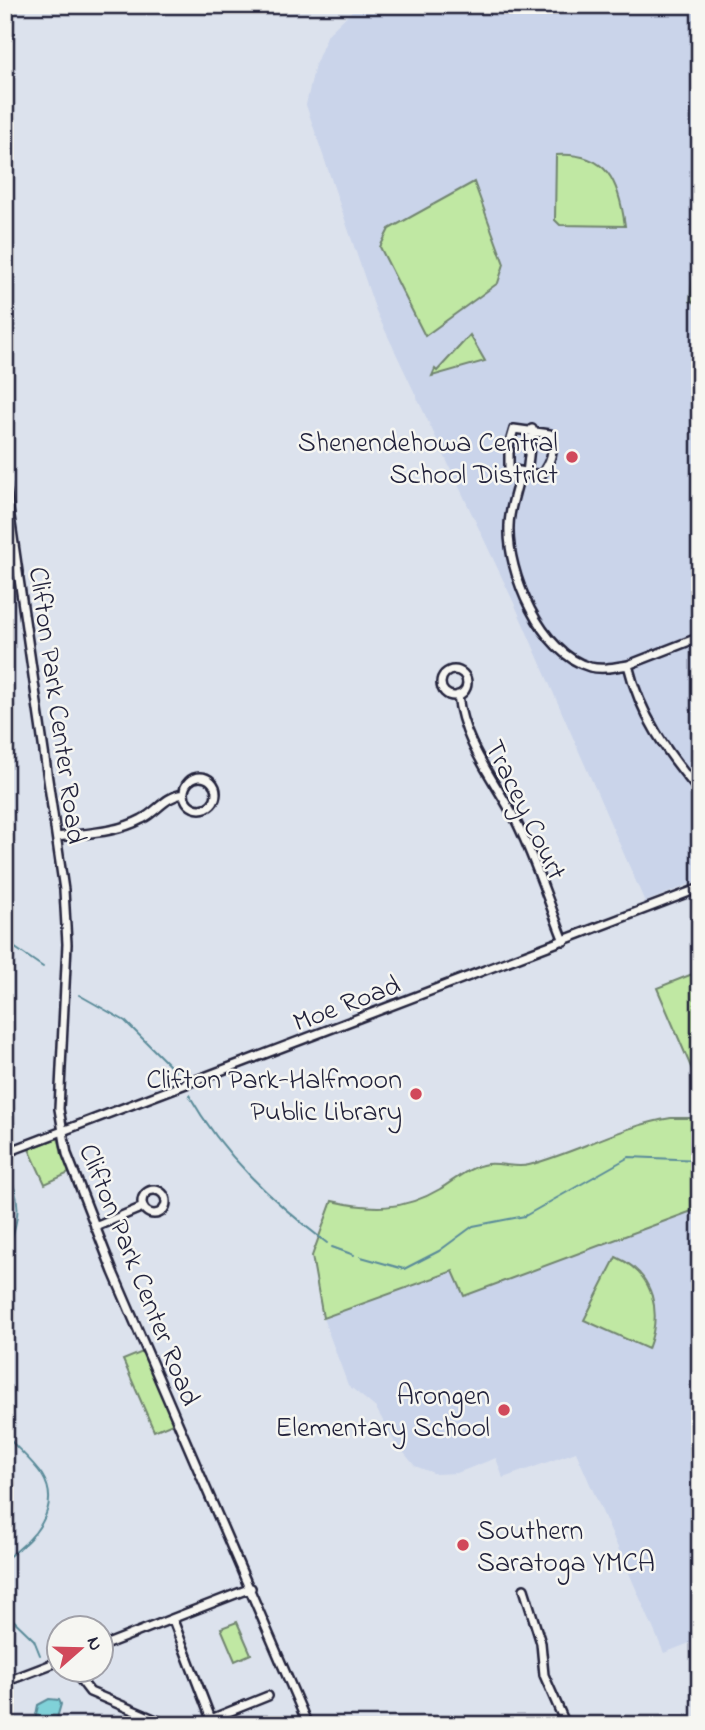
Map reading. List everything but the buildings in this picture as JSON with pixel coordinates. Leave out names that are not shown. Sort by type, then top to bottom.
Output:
[{"type":"street","points":[[514,429],[532,429],[550,434],[553,444],[551,462],[541,475],[524,474],[509,469],[509,446],[514,429]]},
{"type":"street","points":[[532,429],[524,474],[509,526],[513,562],[538,624],[553,644],[590,667],[609,668],[628,665],[700,638]]},
{"type":"street","name":"Clifton Park Center Road","points":[[5,482],[64,890],[67,944],[61,1132],[95,1227],[308,1725]]},
{"type":"street","points":[[628,665],[643,713],[670,758],[700,792]]},
{"type":"street","name":"Tracey Court","points":[[458,695],[464,725],[473,747],[516,822],[564,941]]},
{"type":"street","points":[[201,777],[211,782],[216,792],[210,806],[199,809],[188,804],[184,794],[190,780],[201,777]]},
{"type":"street","points":[[57,837],[106,831],[130,824],[145,818],[170,797],[184,794]]},
{"type":"street","name":"Moe Road","points":[[5,1153],[700,888]]},
{"type":"street","points":[[95,1227],[143,1207]]},
{"type":"street","points":[[116,1641],[251,1588]]},
{"type":"street","points":[[524,1589],[541,1643],[544,1675],[566,1725]]},
{"type":"street","points":[[173,1620],[209,1722],[268,1696]]},
{"type":"street","points":[[5,1682],[46,1666]]},
{"type":"street","points":[[84,1684],[90,1692],[167,1725]]},
{"type":"shaded area","name":"Shenendehowa Central School District","points":[[358,5],[700,5],[700,880],[645,902],[514,603],[376,311],[306,105],[315,65],[328,34]]},
{"type":"shaded area","points":[[700,1208],[700,1639],[664,1653],[576,1452],[503,1478],[496,1458],[457,1473],[436,1474],[415,1466],[394,1441],[376,1408],[348,1385],[323,1318],[453,1271],[464,1296]]},
{"type":"green space","points":[[556,155],[574,155],[588,159],[608,173],[619,196],[625,226],[560,225],[555,220]]},
{"type":"green space","points":[[474,182],[504,264],[498,283],[425,336],[380,247],[389,229]]},
{"type":"green space","points":[[700,214],[700,311],[694,302],[690,301]]},
{"type":"green space","points":[[470,335],[485,361],[432,376],[435,369],[437,371]]},
{"type":"green space","points":[[700,971],[700,1088],[657,988]]},
{"type":"green space","points":[[671,1118],[700,1118],[700,1208],[464,1296],[453,1271],[323,1318],[312,1256],[332,1201],[374,1207],[400,1205],[426,1196],[480,1166],[529,1165],[635,1127]]},
{"type":"green space","points":[[58,1138],[69,1173],[45,1184],[29,1149]]},
{"type":"green space","points":[[616,1257],[639,1273],[652,1296],[654,1322],[648,1349],[584,1320]]},
{"type":"green space","points":[[145,1351],[175,1422],[154,1431],[123,1360]]},
{"type":"green space","points":[[237,1622],[251,1654],[235,1661],[221,1628]]},
{"type":"water","points":[[49,1699],[59,1700],[61,1704],[55,1725],[34,1725],[38,1705]]},
{"type":"waterway","points":[[5,941],[43,967]]},
{"type":"waterway","points":[[79,995],[125,1021],[175,1071]]},
{"type":"waterway","points":[[189,1095],[217,1138],[250,1176],[287,1211],[327,1243]]},
{"type":"waterway","points":[[361,1257],[404,1269],[439,1251],[473,1226],[525,1216],[629,1157],[700,1160]]},
{"type":"waterway","points":[[5,1168],[15,1190],[17,1211],[14,1232],[5,1255]]},
{"type":"waterway","points":[[332,1247],[354,1255]]},
{"type":"waterway","points":[[5,1434],[42,1475],[48,1487],[49,1500],[42,1523],[35,1533],[5,1559]]},
{"type":"waterway","points":[[5,1612],[34,1640],[40,1655]]},
{"type":"place","name":"Shenendehowa Central School District","points":[[572,457]]},
{"type":"place","name":"Clifton Park-Halfmoon Public Library","points":[[416,1094]]},
{"type":"place","name":"Arongen Elementary School","points":[[504,1410]]},
{"type":"place","name":"Southern Saratoga YMCA","points":[[463,1545]]}]
